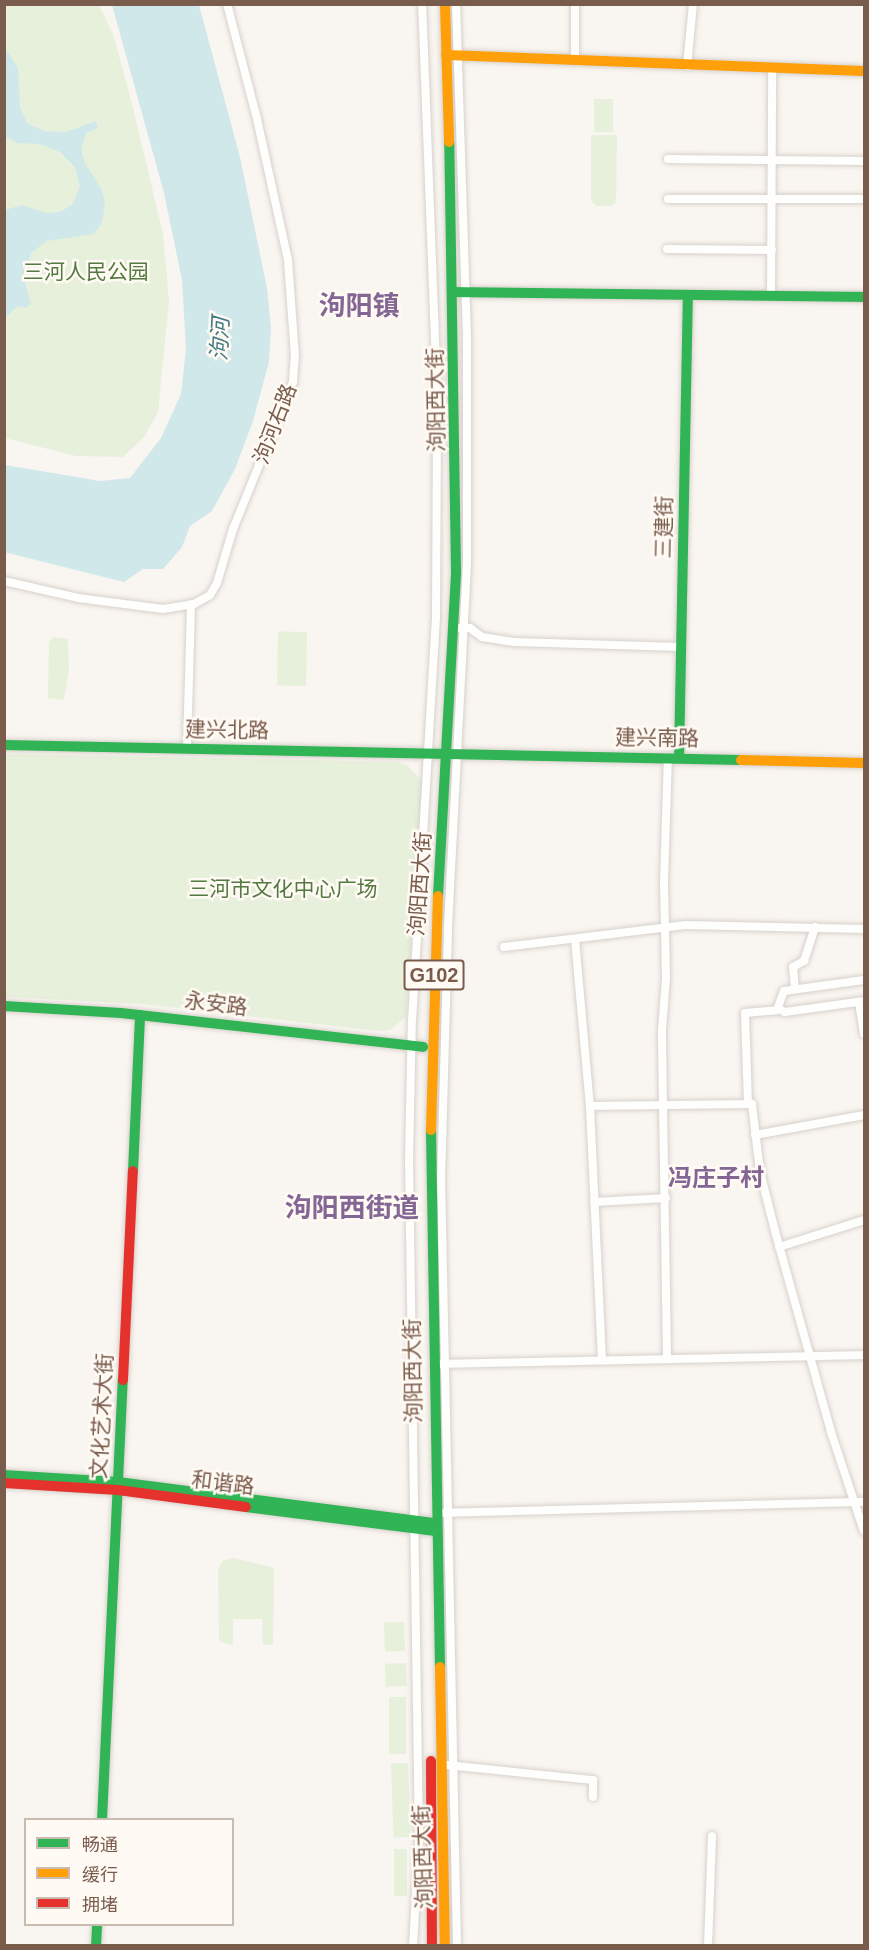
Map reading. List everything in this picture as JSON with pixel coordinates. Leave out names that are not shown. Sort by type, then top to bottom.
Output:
[{"type":"main road","name":"泃阳西大街","points":[[436,4],[448,455],[443,754],[432,1031],[438,1364],[429,1523],[446,1765],[445,1946]]},
{"type":"main road","name":"泃阳西大街","points":[[432,1946],[429,1523],[417,1046],[443,754],[460,628],[460,292],[452,55],[445,4]]},
{"type":"main road","points":[[452,55],[687,66],[864,71]]},
{"type":"main road","points":[[460,292],[864,297]]},
{"type":"main road","name":"三建街","points":[[674,758],[681,647],[688,296]]},
{"type":"main road","name":"建兴北路","points":[[4,745],[443,754]]},
{"type":"main road","name":"建兴南路","points":[[443,754],[864,763]]},
{"type":"main road","name":"永安路","points":[[4,1006],[140,1015],[417,1046]]},
{"type":"main road","name":"文化艺术大街","points":[[102,1818],[140,1015]]},
{"type":"main road","name":"和谐路","points":[[4,1475],[118,1486],[429,1523]]},
{"type":"main road","name":"和谐路","points":[[4,1483],[118,1486]]},
{"type":"main road","points":[[96,1946],[97,1926]]},
{"type":"street","name":"泃河右路","points":[[4,581],[163,609],[191,604],[210,595],[217,584],[233,530],[295,373],[288,260],[256,115],[226,4]]},
{"type":"street","points":[[422,4],[437,391],[436,616],[443,754]]},
{"type":"street","points":[[452,55],[456,4]]},
{"type":"street","points":[[574,60],[575,4]]},
{"type":"street","points":[[687,66],[693,4]]},
{"type":"street","points":[[771,296],[772,69]]},
{"type":"street","points":[[668,159],[772,158],[864,161]]},
{"type":"street","points":[[668,199],[864,200]]},
{"type":"street","points":[[667,249],[772,250]]},
{"type":"street","points":[[187,748],[191,604]]},
{"type":"street","points":[[460,628],[490,639],[514,642],[681,647]]},
{"type":"street","points":[[667,1358],[665,926],[674,758]]},
{"type":"street","points":[[504,947],[665,926],[864,929]]},
{"type":"street","points":[[795,989],[793,967],[803,963],[813,943],[815,927]]},
{"type":"street","points":[[574,939],[590,1106],[602,1360]]},
{"type":"street","points":[[779,1009],[782,992],[864,981]]},
{"type":"street","points":[[748,1104],[743,1014],[751,1010],[779,1009],[785,1012],[862,1001],[864,1034]]},
{"type":"street","points":[[590,1106],[665,1107],[752,1104],[760,1172],[779,1247],[810,1356],[860,1503],[864,1531]]},
{"type":"street","points":[[755,1135],[864,1115]]},
{"type":"street","points":[[594,1202],[666,1198]]},
{"type":"street","points":[[779,1247],[864,1220]]},
{"type":"street","points":[[438,1364],[864,1355]]},
{"type":"street","points":[[429,1523],[860,1503]]},
{"type":"street","points":[[429,1523],[457,1946]]},
{"type":"street","points":[[413,1946],[419,1843],[429,1523]]},
{"type":"street","points":[[446,1765],[592,1780],[593,1797]]},
{"type":"street","points":[[708,1946],[712,1836]]},
{"type":"green space","name":"三河人民公园","points":[[5,5],[99,5],[113,34],[132,104],[163,234],[169,301],[158,412],[144,437],[123,457],[76,456],[5,438]]},
{"type":"green space","points":[[594,99],[613,99],[613,132],[594,132]]},
{"type":"green space","points":[[591,135],[617,135],[616,202],[611,206],[597,206],[591,201]]},
{"type":"green space","points":[[278,631],[307,632],[306,686],[277,685]]},
{"type":"green space","points":[[53,637],[68,639],[69,668],[64,700],[48,698],[49,642]]},
{"type":"green space","name":"三河市文化中心广场","points":[[5,754],[398,762],[408,766],[423,782],[406,1017],[390,1030],[379,1031],[142,1004],[5,997]]},
{"type":"green space","points":[[233,1558],[274,1568],[273,1645],[263,1645],[262,1619],[233,1619],[233,1646],[219,1641],[218,1571],[222,1561]]},
{"type":"green space","points":[[404,1622],[405,1651],[385,1652],[384,1623]]},
{"type":"green space","points":[[406,1663],[407,1686],[386,1687],[385,1664]]},
{"type":"green space","points":[[389,1697],[406,1697],[406,1754],[389,1754]]},
{"type":"green space","points":[[408,1763],[411,1837],[394,1838],[391,1764]]},
{"type":"green space","points":[[394,1849],[407,1849],[407,1896],[394,1896]]},
{"type":"water","name":"泃河","points":[[112,5],[199,5],[240,157],[267,288],[271,328],[269,362],[253,421],[235,469],[212,511],[190,526],[182,547],[163,569],[143,569],[124,582],[4,552],[5,465],[100,481],[130,478],[161,438],[181,394],[186,349],[182,280],[164,193]]},
{"type":"water","points":[[5,48],[18,68],[20,107],[27,123],[44,131],[66,132],[96,121],[98,128],[86,133],[81,149],[85,163],[102,190],[105,204],[102,223],[94,234],[47,241],[32,252],[23,275],[31,304],[26,308],[18,306],[5,318],[5,210],[22,205],[46,213],[60,212],[73,204],[80,186],[75,167],[60,152],[40,144],[16,143],[5,136]]},
{"type":"traffic: fast","points":[[438,896],[456,571],[449,142]]},
{"type":"traffic: fast","points":[[454,292],[864,297]]},
{"type":"traffic: fast","points":[[679,758],[688,295]]},
{"type":"traffic: fast","points":[[4,745],[741,760]]},
{"type":"traffic: fast","points":[[4,1006],[121,1013],[423,1047]]},
{"type":"traffic: fast","points":[[133,1171],[140,1015]]},
{"type":"traffic: fast","points":[[431,1130],[440,1667]]},
{"type":"traffic: fast","points":[[102,1818],[123,1380]]},
{"type":"traffic: fast","points":[[4,1475],[118,1482],[435,1523]]},
{"type":"traffic: fast","points":[[246,1507],[435,1531]]},
{"type":"traffic: fast","points":[[96,1946],[97,1926]]},
{"type":"traffic: slow","points":[[445,4],[449,142]]},
{"type":"traffic: slow","points":[[446,55],[864,71]]},
{"type":"traffic: slow","points":[[741,760],[864,763]]},
{"type":"traffic: slow","points":[[431,1130],[438,896]]},
{"type":"traffic: slow","points":[[440,1667],[445,1946]]},
{"type":"traffic: jam","points":[[123,1380],[133,1171]]},
{"type":"traffic: jam","points":[[4,1483],[118,1490],[246,1507]]},
{"type":"traffic: jam","points":[[431,1761],[432,1946]]},
{"type":"district","name":"泃阳镇","points":[[359,307]]},
{"type":"district","name":"冯庄子村","points":[[716,1178]]},
{"type":"district","name":"泃阳西街道","points":[[352,1209]]}]
